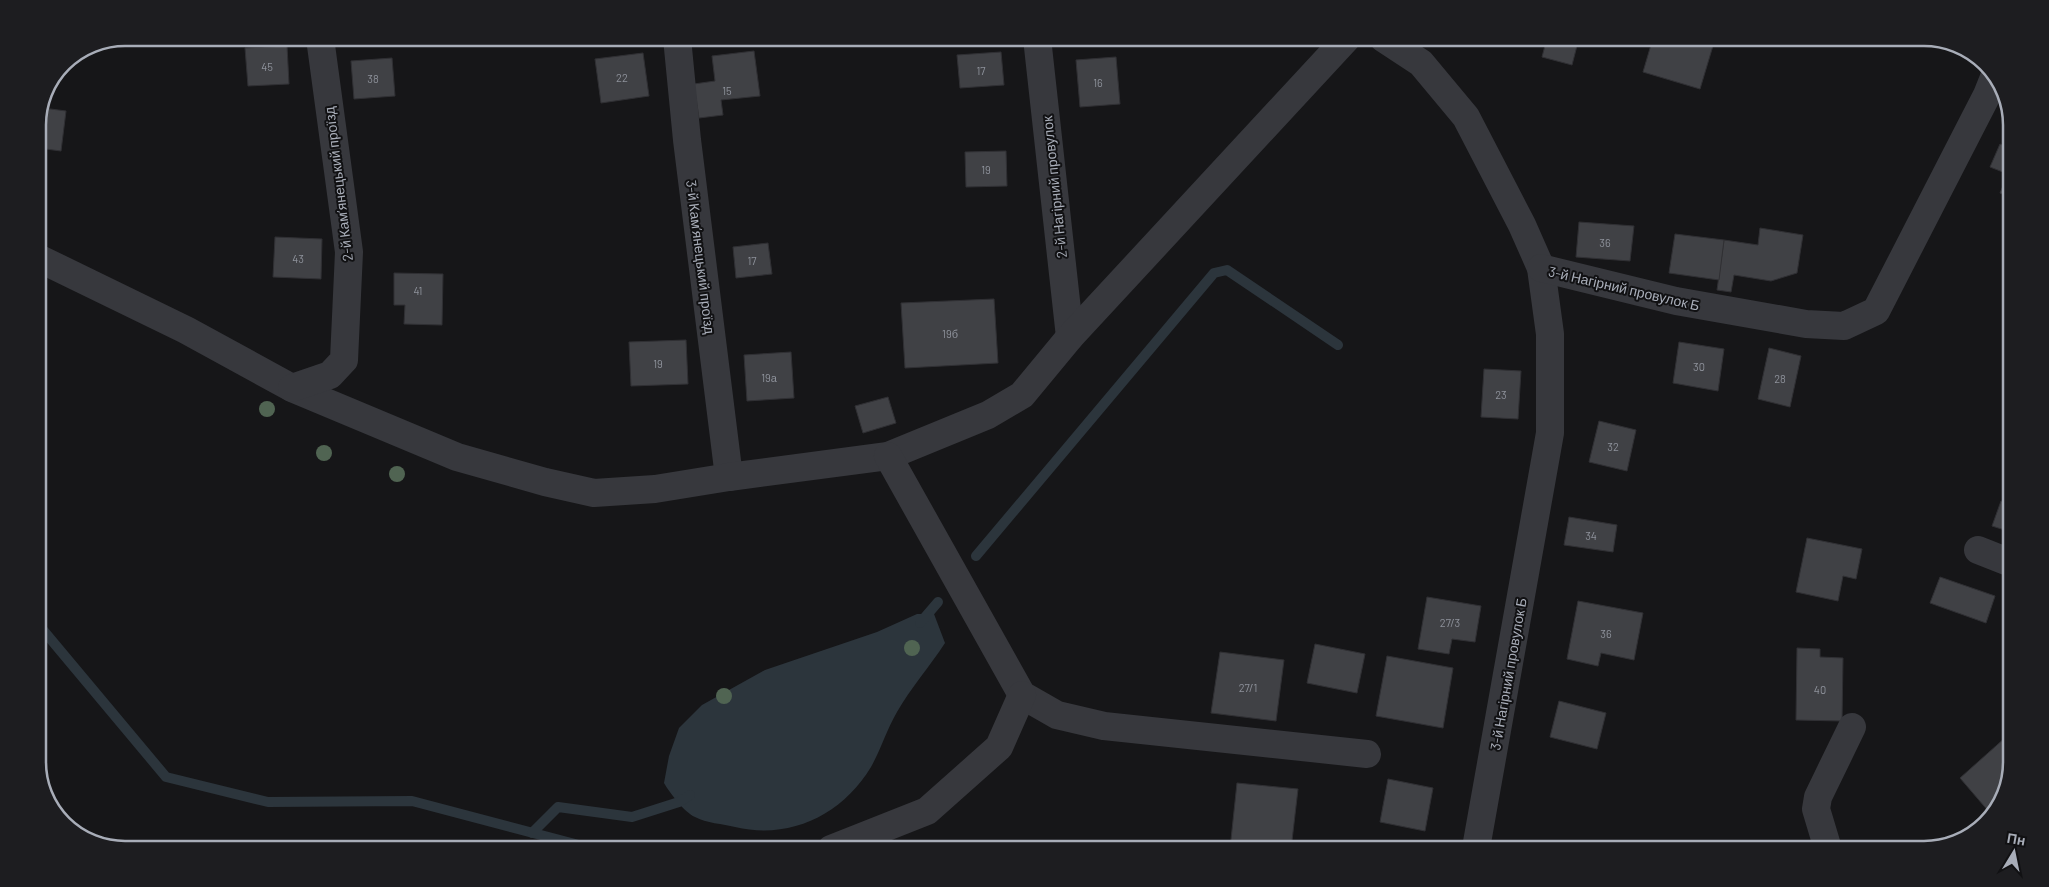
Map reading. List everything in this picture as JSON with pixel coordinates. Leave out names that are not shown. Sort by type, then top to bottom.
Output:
[{"type":"street","name":"2-й Камʼянецький проїзд","points":[[292,388],[330,375],[344,360],[349,252],[321,46]]},
{"type":"street","name":"3-й Камʼянецький проїзд","points":[[678,46],[687,140],[728,477]]},
{"type":"street","name":"2-й Нагірний провулок","points":[[1038,46],[1070,337]]},
{"type":"street","points":[[46,262],[186,330],[292,388],[457,457],[545,482],[594,493],[655,489],[728,477],[888,456],[988,415],[1022,395],[1070,337],[1340,46]]},
{"type":"street","points":[[1395,46],[1421,63],[1466,117],[1522,225],[1541,268]]},
{"type":"street","name":"3-й Нагірний провулок Б","points":[[1477,841],[1550,433],[1550,334],[1541,268],[1676,301],[1806,324],[1844,326],[1876,311],[1995,91]]},
{"type":"street","points":[[888,456],[1022,695],[1057,715],[1104,726],[1367,754]]},
{"type":"street","points":[[1978,550],[2003,560]]},
{"type":"street","points":[[852,841],[927,811],[999,747],[1022,695]]},
{"type":"street","points":[[1825,841],[1816,809],[1818,796],[1852,727]]},
{"type":"shaded area","points":[[917,614],[934,614],[945,643],[897,712],[871,767],[859,784],[830,811],[813,820],[795,826],[775,830],[755,830],[699,819],[686,811],[670,792],[664,783],[669,756],[679,728],[702,705],[765,670],[877,632]]},
{"type":"building","points":[[287,46],[289,84],[248,86],[245,48]]},
{"type":"building","points":[[1545,46],[1577,46],[1572,65],[1542,57]]},
{"type":"building","points":[[1651,46],[1713,46],[1700,89],[1643,72]]},
{"type":"building","points":[[754,51],[760,96],[721,100],[723,115],[699,118],[694,84],[715,81],[712,56]]},
{"type":"building","points":[[1001,52],[1004,85],[960,88],[957,55]]},
{"type":"building","points":[[643,53],[649,96],[601,103],[595,59]]},
{"type":"building","points":[[1116,57],[1120,104],[1080,107],[1076,60]]},
{"type":"building","points":[[392,58],[395,96],[354,99],[351,61]]},
{"type":"building","points":[[48,109],[66,111],[61,151],[46,149],[46,121]]},
{"type":"building","points":[[2000,144],[2003,145],[2003,172],[1990,167]]},
{"type":"building","points":[[1006,151],[1007,186],[966,187],[965,152]]},
{"type":"building","points":[[1579,222],[1634,226],[1630,261],[1576,257]]},
{"type":"building","points":[[1760,228],[1803,235],[1797,273],[1771,281],[1734,275],[1731,292],[1717,290],[1724,240],[1758,245]]},
{"type":"building","points":[[1675,234],[1724,240],[1719,280],[1669,273]]},
{"type":"building","points":[[275,237],[322,239],[321,279],[273,277]]},
{"type":"building","points":[[768,243],[772,274],[736,278],[733,247]]},
{"type":"building","points":[[394,273],[443,274],[442,325],[404,324],[405,305],[394,305]]},
{"type":"building","points":[[994,299],[998,363],[905,368],[901,303]]},
{"type":"building","points":[[686,340],[688,384],[631,386],[629,342]]},
{"type":"building","points":[[1679,342],[1724,349],[1718,391],[1673,383]]},
{"type":"building","points":[[1769,348],[1801,356],[1790,407],[1758,399]]},
{"type":"building","points":[[791,352],[794,398],[747,401],[744,355]]},
{"type":"building","points":[[1484,369],[1521,371],[1518,419],[1481,417]]},
{"type":"building","points":[[888,397],[896,423],[863,433],[855,406]]},
{"type":"building","points":[[1599,421],[1636,430],[1627,471],[1589,462]]},
{"type":"building","points":[[2001,501],[2003,502],[2003,529],[1992,526]]},
{"type":"building","points":[[1569,517],[1617,525],[1613,552],[1564,545]]},
{"type":"building","points":[[1807,538],[1862,549],[1856,579],[1843,576],[1838,601],[1796,592]]},
{"type":"building","points":[[1940,577],[1995,596],[1986,623],[1930,603]]},
{"type":"building","points":[[1427,597],[1481,606],[1475,642],[1452,639],[1449,654],[1418,649]]},
{"type":"building","points":[[1578,601],[1643,613],[1634,660],[1601,653],[1598,666],[1567,659]]},
{"type":"building","points":[[1315,644],[1365,654],[1357,693],[1307,683]]},
{"type":"building","points":[[1797,648],[1820,649],[1820,657],[1843,658],[1842,721],[1796,720]]},
{"type":"building","points":[[1220,652],[1284,660],[1276,721],[1211,713]]},
{"type":"building","points":[[1387,656],[1453,668],[1443,728],[1376,716]]},
{"type":"building","points":[[1559,701],[1606,713],[1597,749],[1550,737]]},
{"type":"building","points":[[2003,740],[2001,777],[1997,792],[1987,809],[1960,778]]},
{"type":"building","points":[[1388,779],[1433,788],[1425,831],[1380,822]]},
{"type":"building","points":[[1237,783],[1298,789],[1292,841],[1231,841]]},
{"type":"waterway","points":[[976,556],[1214,273],[1227,270],[1338,345]]},
{"type":"waterway","points":[[920,623],[938,602]]},
{"type":"waterway","points":[[46,634],[166,777],[268,802],[412,801],[564,841]]},
{"type":"waterway","points":[[532,833],[558,807],[632,817],[679,802],[690,795]]}]
